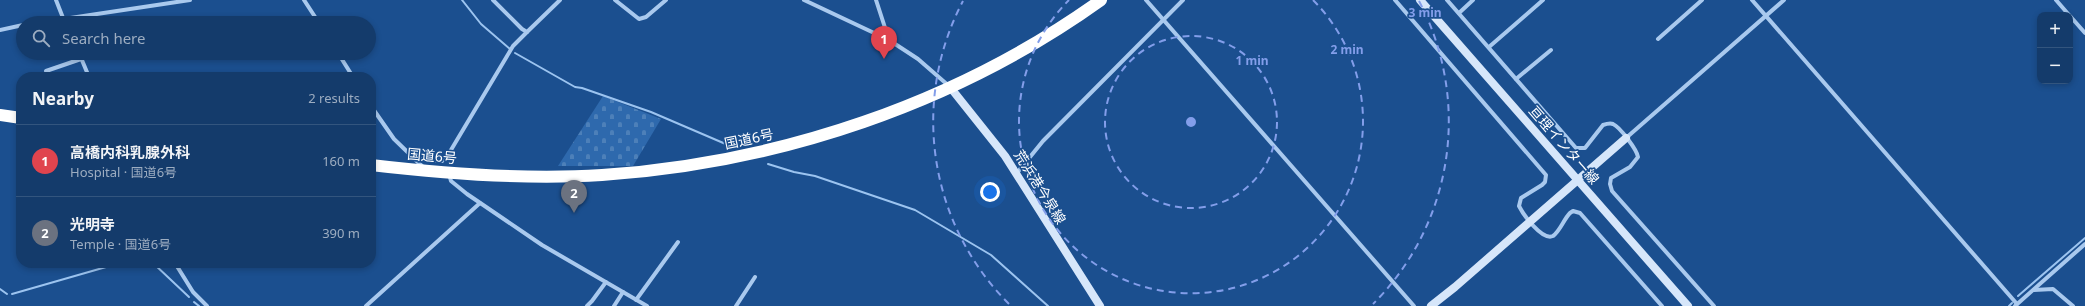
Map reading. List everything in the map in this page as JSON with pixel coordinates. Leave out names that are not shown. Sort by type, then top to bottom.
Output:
[{"type":"highway","name":"国道6号","points":[[376,166],[449,173],[531,176],[600,175],[674,168],[747,156],[850,126],[887,113],[950,87],[1040,40],[1101,0]]},
{"type":"highway","points":[[0,115],[16,117]]},
{"type":"main road","name":"亘理インター線","points":[[1420,0],[1688,306]]},
{"type":"main road","name":"荒浜港今泉線","points":[[950,87],[1017,173],[1100,306]]},
{"type":"main road","points":[[1431,306],[1455,287],[1626,138]]},
{"type":"street","points":[[56,0],[62,16]]},
{"type":"street","points":[[94,16],[190,0]]},
{"type":"street","points":[[304,0],[314,16]]},
{"type":"street","points":[[493,0],[522,29],[527,32]]},
{"type":"street","points":[[614,0],[639,19],[646,17],[666,0]]},
{"type":"street","points":[[804,0],[889,40],[918,59],[950,87]]},
{"type":"street","points":[[876,0],[889,40]]},
{"type":"street","points":[[1146,0],[1414,306]]},
{"type":"street","points":[[1017,173],[1043,141],[1183,0]]},
{"type":"street","points":[[1395,0],[1546,175],[1545,182],[1524,195],[1519,202],[1522,212],[1530,222],[1541,234],[1550,236],[1557,232],[1570,213],[1574,211],[1580,213],[1662,306]]},
{"type":"street","points":[[1448,0],[1576,148],[1585,148],[1600,128],[1607,124],[1616,126],[1636,150],[1638,157],[1630,167],[1611,178],[1610,184],[1612,191],[1714,306]]},
{"type":"street","points":[[1459,13],[1473,0]]},
{"type":"street","points":[[1489,47],[1543,0]]},
{"type":"street","points":[[1658,38],[1702,0]]},
{"type":"street","points":[[1752,0],[2016,305],[2085,244]]},
{"type":"street","points":[[1626,138],[1784,0]]},
{"type":"street","points":[[2056,0],[2067,12]]},
{"type":"street","points":[[413,158],[442,161],[448,155],[513,46],[557,1]]},
{"type":"street","points":[[2073,19],[2085,33]]},
{"type":"street","points":[[0,30],[16,27]]},
{"type":"street","points":[[1516,79],[1551,50]]},
{"type":"street","points":[[46,71],[79,60]]},
{"type":"street","points":[[82,60],[87,72]]},
{"type":"street","points":[[342,60],[350,72]]},
{"type":"street","points":[[376,113],[394,139],[427,171]]},
{"type":"street","points":[[449,173],[451,181],[456,186],[542,245],[647,306]]},
{"type":"street","points":[[366,306],[480,203]]},
{"type":"street","points":[[636,300],[678,242]]},
{"type":"street","points":[[178,268],[190,288],[207,306]]},
{"type":"street","points":[[736,306],[755,277]]},
{"type":"street","points":[[587,306],[606,282]]},
{"type":"street","points":[[2033,290],[2053,289],[2073,306]]},
{"type":"street","points":[[614,306],[623,292]]},
{"type":"green space","points":[[603,96],[661,119],[633,166],[558,166]]},
{"type":"waterway","points":[[462,0],[481,24],[510,49]]},
{"type":"waterway","points":[[515,53],[575,87],[582,88],[651,112],[735,148]]},
{"type":"waterway","points":[[768,164],[794,172],[815,176],[915,210],[991,255],[1048,306]]},
{"type":"waterway","points":[[2018,296],[2085,238]]},
{"type":"waterway","points":[[12,294],[103,268]]},
{"type":"waterway","points":[[158,268],[189,297]]},
{"type":"waterway","points":[[0,289],[7,294]]},
{"type":"waterway","points":[[194,302],[199,306]]},
{"type":"waterway","points":[[2009,306],[2012,303]]},
{"type":"place","name":"高橋内科乳腺外科","points":[[884,59]]},
{"type":"place","name":"光明寺","points":[[574,213]]}]
